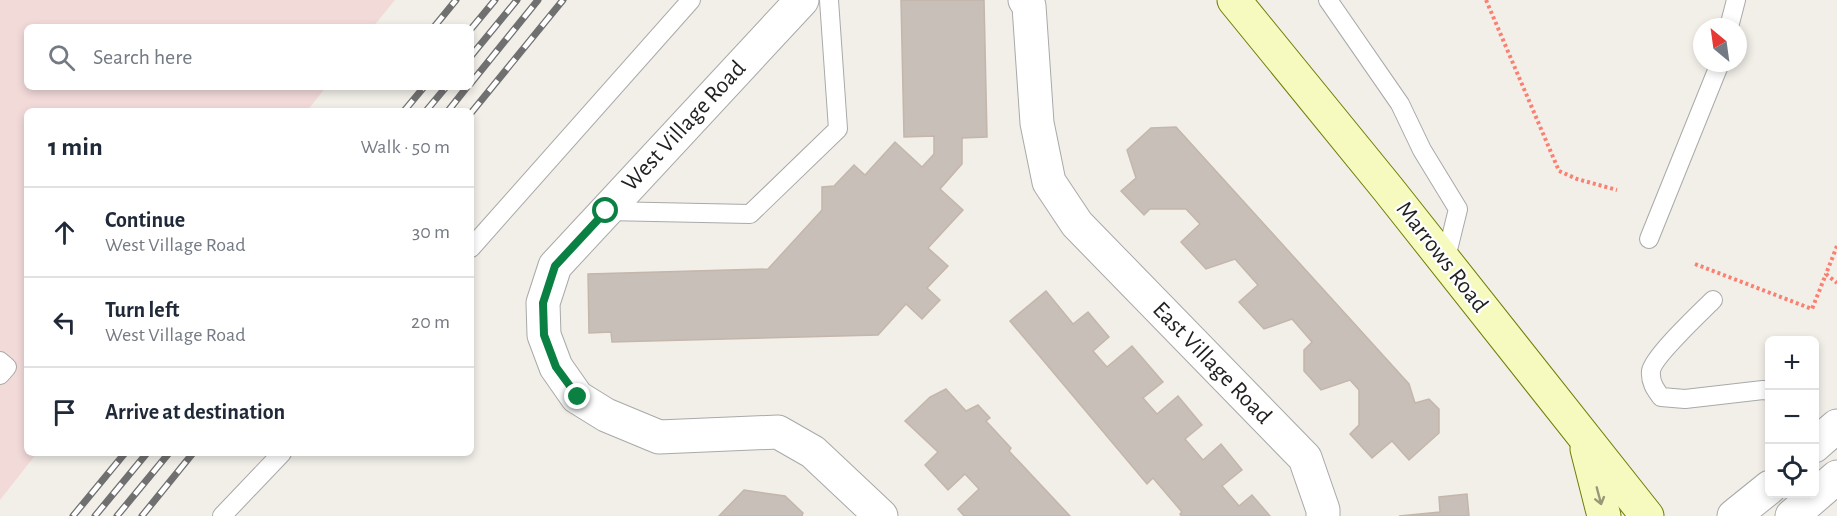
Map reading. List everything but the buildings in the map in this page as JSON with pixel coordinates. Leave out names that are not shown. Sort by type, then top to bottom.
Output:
[{"type":"street","name":"West Village Road","points":[[802,0],[555,266],[543,303],[544,335],[556,367],[578,397],[606,415],[659,437],[778,432],[813,452],[881,516]]},
{"type":"street","name":"East Village Road","points":[[1025,0],[1029,6],[1037,123],[1049,182],[1077,224],[1305,458],[1323,516]]},
{"type":"street","name":"Marrows Road","points":[[1234,0],[1647,516]]},
{"type":"street","points":[[1583,435],[1604,516]]},
{"type":"street","points":[[1792,516],[1837,477]]},
{"type":"street","points":[[1734,516],[1765,491]]},
{"type":"lane","points":[[474,245],[691,0]]},
{"type":"lane","points":[[606,211],[750,214],[838,129],[829,0]]},
{"type":"lane","points":[[1328,0],[1400,104],[1422,150],[1458,209],[1445,262]]},
{"type":"lane","points":[[1731,18],[1736,0]]},
{"type":"lane","points":[[1649,239],[1716,72]]},
{"type":"lane","points":[[1713,300],[1661,354],[1651,369],[1652,384],[1661,397],[1685,399],[1765,390]]},
{"type":"lane","points":[[0,361],[7,367],[0,375]]},
{"type":"lane","points":[[222,516],[279,456]]},
{"type":"path","points":[[1486,0],[1559,171],[1577,179],[1617,190]]},
{"type":"path","points":[[1695,264],[1812,309],[1837,246]]},
{"type":"path","points":[[1826,274],[1837,283]]},
{"type":"shaded area","points":[[0,0],[395,0],[375,24],[24,24],[24,90],[324,90],[309,108],[24,108],[24,456],[35,456],[0,500]]},
{"type":"railway","points":[[436,24],[456,0]]},
{"type":"railway","points":[[474,25],[495,0]]},
{"type":"railway","points":[[474,52],[517,0]]},
{"type":"railway","points":[[474,79],[538,0]]},
{"type":"railway","points":[[474,109],[563,0]]},
{"type":"railway","points":[[406,108],[422,90]]},
{"type":"railway","points":[[428,108],[444,90]]},
{"type":"railway","points":[[450,108],[465,90]]},
{"type":"railway","points":[[73,516],[123,456]]},
{"type":"railway","points":[[95,516],[145,456]]},
{"type":"railway","points":[[117,516],[167,456]]},
{"type":"railway","points":[[142,516],[191,456]]},
{"type":"route","points":[[578,397],[556,367],[544,335],[543,303],[555,266],[606,211]]}]
